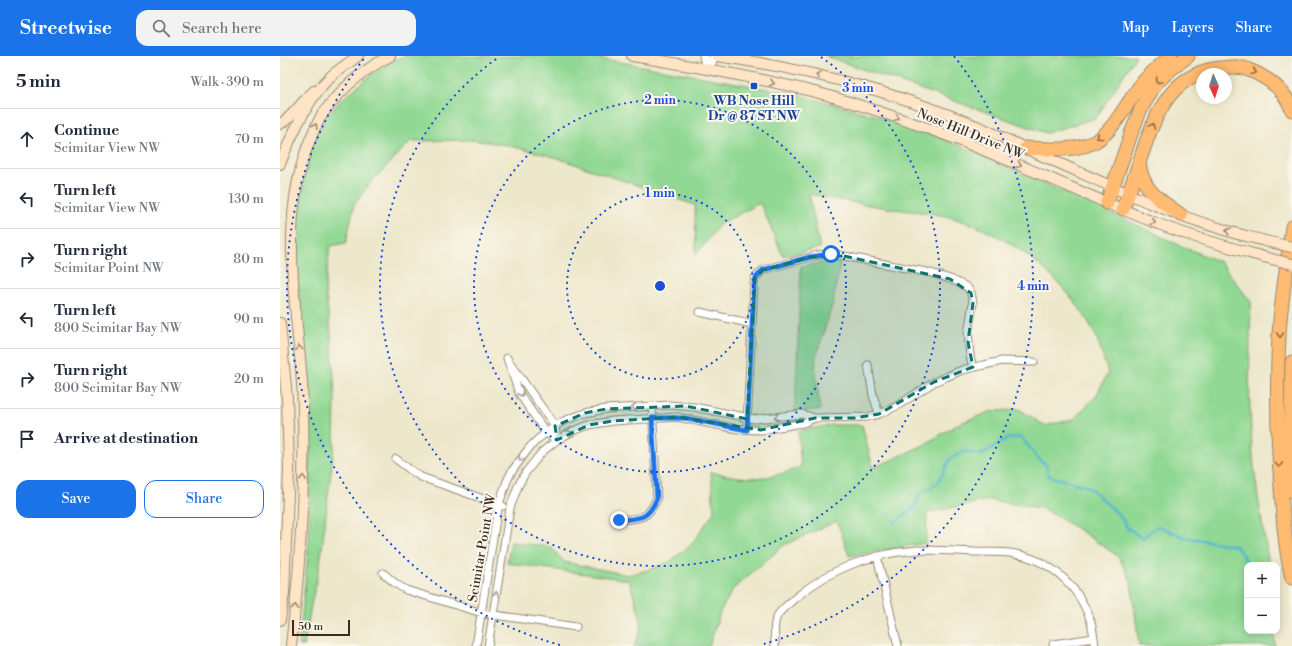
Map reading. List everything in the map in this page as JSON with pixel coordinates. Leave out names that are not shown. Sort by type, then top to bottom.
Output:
[{"type":"highway","points":[[1026,148],[1072,148],[1096,141],[1107,131],[1120,115],[1143,82],[1171,56]]},
{"type":"highway","points":[[1107,202],[1132,130],[1141,109],[1155,84],[1188,56]]},
{"type":"highway","points":[[1123,209],[1153,124],[1163,104],[1185,80],[1195,74],[1206,70],[1233,67],[1246,68],[1273,83],[1282,92],[1289,102],[1292,110]]},
{"type":"highway","points":[[1139,163],[1142,178],[1147,187],[1163,203],[1181,215]]},
{"type":"highway","points":[[1292,227],[1280,321],[1277,399],[1278,452],[1286,540],[1292,578]]},
{"type":"highway","points":[[1292,362],[1290,469],[1292,491]]},
{"type":"main road","points":[[280,124],[289,118],[307,97],[332,75],[358,56]]},
{"type":"main road","points":[[291,646],[300,564],[304,454],[300,359],[286,237],[287,208],[290,188],[304,144],[327,108],[342,90],[372,66],[390,56]]},
{"type":"main road","name":"Nose Hill Drive NW","points":[[632,56],[707,69],[817,93],[866,108],[927,128],[984,150],[1123,209],[1184,233],[1292,264]]},
{"type":"main road","name":"Nose Hill Drive NW","points":[[716,56],[756,62],[819,75],[897,97],[978,126],[1128,194],[1181,215],[1221,229],[1292,247]]},
{"type":"main road","points":[[746,56],[756,62]]},
{"type":"main road","points":[[280,164],[289,141],[304,113],[322,85]]},
{"type":"main road","points":[[280,323],[287,398],[289,469],[284,593],[280,620]]},
{"type":"street","points":[[704,56],[707,69]]},
{"type":"street","points":[[707,69],[716,56]]},
{"type":"street","points":[[747,430],[754,281],[761,272],[818,255],[831,254],[851,257],[931,273],[963,285],[973,296],[968,342],[973,367]]},
{"type":"street","points":[[700,312],[752,324]]},
{"type":"street","points":[[507,358],[556,426],[557,440],[546,433],[519,393],[507,358]]},
{"type":"street","name":"Scimitar Point NW","points":[[476,646],[499,504],[505,487],[512,471],[529,448],[546,433],[566,420],[596,411],[669,405],[686,406],[747,418],[763,419],[802,414],[815,418],[855,418],[879,414],[897,406],[934,382],[973,367],[1002,362],[1034,362]]},
{"type":"street","points":[[868,365],[873,395],[879,414]]},
{"type":"street","points":[[619,520],[642,518],[654,506],[657,498],[652,406]]},
{"type":"street","name":"Scimitar Point NW","points":[[488,646],[510,508],[518,486],[526,472],[542,452],[557,440],[573,431],[593,424],[613,421],[652,418],[684,418],[747,430],[761,430],[787,427],[815,418]]},
{"type":"street","points":[[396,459],[409,470],[422,477],[510,508]]},
{"type":"street","points":[[775,646],[774,625],[781,610],[816,582],[838,569],[858,561],[902,551],[917,550],[1009,553],[1031,558],[1043,563],[1054,569],[1073,587],[1091,623],[1095,646]]},
{"type":"street","points":[[877,556],[898,646]]},
{"type":"street","points":[[383,573],[406,590],[482,613],[576,628]]},
{"type":"street","points":[[1053,644],[1094,638]]},
{"type":"highlighted area","points":[[844,256],[950,279],[971,293],[973,303],[968,342],[973,367],[934,382],[879,414],[855,418],[815,418],[761,430],[677,417],[613,421],[589,425],[557,440],[555,426],[585,413],[606,409],[686,406],[747,419],[755,278],[763,270],[810,257]]},
{"type":"green space","points":[[405,56],[586,56],[791,93],[870,114],[911,127],[971,150],[1181,246],[1220,262],[1251,302],[1249,381],[1252,446],[1258,497],[1269,562],[1244,562],[1244,634],[1274,634],[1275,646],[1139,646],[1131,581],[1119,557],[1078,529],[1042,508],[988,500],[927,513],[926,543],[849,556],[837,521],[784,545],[733,589],[720,612],[709,646],[634,646],[641,630],[640,616],[629,580],[507,563],[511,542],[551,547],[564,562],[628,575],[648,570],[669,562],[691,545],[714,512],[711,472],[736,477],[757,478],[789,472],[801,467],[798,431],[832,425],[862,425],[873,468],[922,446],[958,424],[989,412],[1019,409],[1045,426],[1074,419],[1096,396],[1108,373],[1100,346],[1093,330],[1081,310],[1066,291],[1048,273],[1029,257],[1008,243],[964,221],[936,214],[879,207],[809,194],[820,248],[783,256],[760,203],[720,224],[696,255],[695,205],[551,156],[502,144],[471,140],[411,141],[371,182],[354,205],[346,243],[330,246],[325,289],[331,334],[335,395],[334,447],[320,564],[304,646],[299,646],[309,540],[310,450],[309,387],[293,242],[299,173],[323,122],[338,103],[372,74],[396,59]]},
{"type":"green space","points":[[825,56],[1136,56],[1096,118],[1046,133]]},
{"type":"green space","points":[[829,262],[840,263],[833,302],[816,357],[815,367],[820,410],[795,411],[801,266]]},
{"type":"waterway","points":[[893,523],[915,507],[919,495],[938,483],[950,459],[966,451],[981,455],[1006,439],[1021,437],[1041,462],[1045,463],[1049,476],[1089,487],[1120,516],[1128,529],[1142,538],[1158,526],[1184,537],[1236,546],[1247,562]]},
{"type":"place","name":"WB Nose Hill Dr @ 87 ST NW","points":[[754,86]]},
{"type":"route","points":[[619,520],[642,518],[648,514],[654,506],[657,498],[658,492],[652,418],[677,417],[747,430],[754,281],[758,274],[763,270],[810,257],[831,254]]}]
